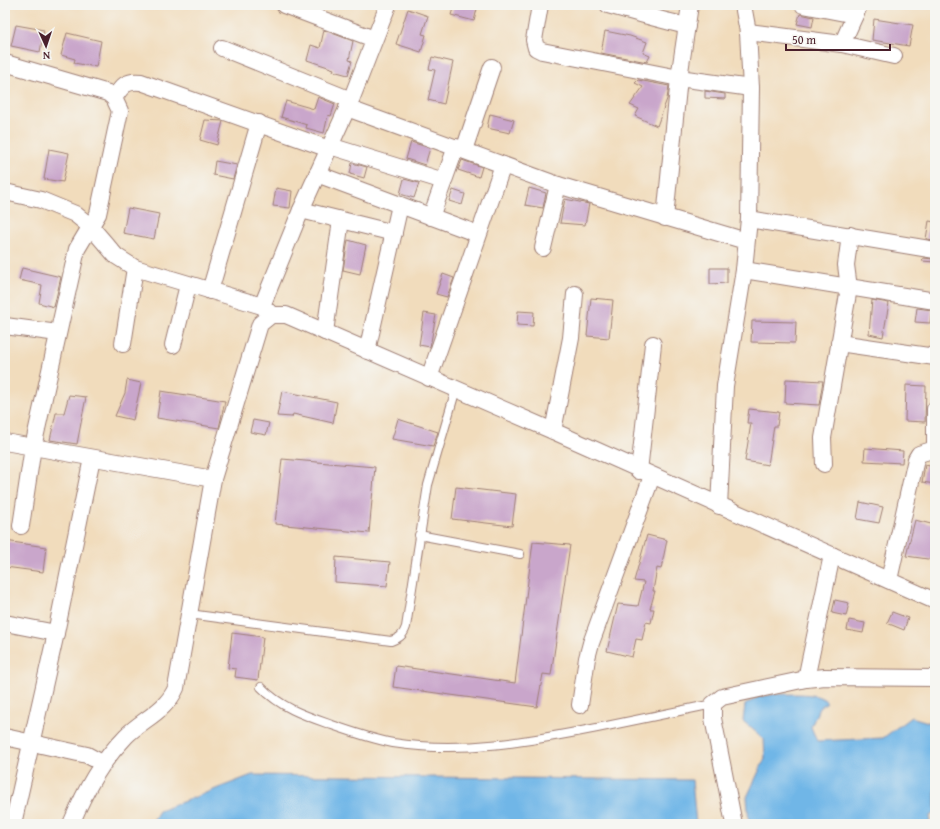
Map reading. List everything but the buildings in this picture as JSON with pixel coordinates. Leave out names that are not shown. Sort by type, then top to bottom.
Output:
[{"type":"street","points":[[284,5],[374,39]]},
{"type":"street","points":[[71,824],[83,796],[102,763],[127,735],[163,708],[172,698],[176,688],[213,479],[260,324],[267,310],[301,210],[349,104],[388,5]]},
{"type":"street","points":[[540,5],[534,40],[536,48],[679,78],[751,88]]},
{"type":"street","points":[[608,5],[640,13],[658,20],[687,26]]},
{"type":"street","points":[[666,218],[679,78],[690,5]]},
{"type":"street","points":[[719,506],[725,386],[744,270],[749,219],[751,88],[748,32],[743,5]]},
{"type":"street","points":[[803,5],[857,10],[842,44]]},
{"type":"street","points":[[748,32],[842,44],[894,56]]},
{"type":"street","points":[[222,48],[349,104],[503,165],[558,185],[746,241]]},
{"type":"street","points":[[5,63],[108,93],[114,98],[120,110],[120,116],[100,207],[91,228],[82,239],[77,249],[33,447],[20,526]]},
{"type":"street","points":[[431,217],[444,181],[460,149],[492,67]]},
{"type":"street","points":[[114,98],[122,85],[133,81],[329,147],[444,181]]},
{"type":"street","points":[[210,291],[259,123]]},
{"type":"street","points":[[429,378],[503,165]]},
{"type":"street","points":[[317,174],[478,234]]},
{"type":"street","points":[[543,248],[558,185]]},
{"type":"street","points":[[5,192],[41,200],[61,207],[82,219],[116,256],[134,268],[286,315],[553,431],[935,601]]},
{"type":"street","points":[[367,351],[400,205]]},
{"type":"street","points":[[301,210],[394,233]]},
{"type":"street","points":[[749,219],[935,250]]},
{"type":"street","points":[[325,332],[341,220]]},
{"type":"street","points":[[824,464],[823,438],[849,288],[846,265],[850,235]]},
{"type":"street","points":[[123,344],[134,268]]},
{"type":"street","points":[[744,270],[935,301]]},
{"type":"street","points":[[172,345],[188,285]]},
{"type":"street","points":[[553,431],[571,338],[575,294]]},
{"type":"street","points":[[5,326],[58,333]]},
{"type":"street","points":[[839,343],[935,357]]},
{"type":"street","points":[[580,705],[591,643],[645,473],[653,344]]},
{"type":"street","points":[[935,409],[935,444]]},
{"type":"street","points":[[5,442],[213,479]]},
{"type":"street","points":[[889,580],[916,459],[919,454],[935,449]]},
{"type":"street","points":[[13,824],[56,633],[92,458]]},
{"type":"street","points":[[806,679],[832,555]]},
{"type":"street","points":[[5,622],[56,633]]},
{"type":"street","points":[[734,824],[713,718],[713,704],[722,697],[806,679],[852,676],[935,678]]},
{"type":"street","points":[[5,737],[88,755],[102,763]]},
{"type":"lane","points":[[189,614],[391,641],[398,639],[403,634],[406,627],[419,535],[428,485],[456,390]]},
{"type":"lane","points":[[419,535],[520,554]]},
{"type":"lane","points":[[261,688],[272,698],[300,714],[366,737],[419,746],[482,746],[517,742],[713,704]]},
{"type":"water","points":[[777,694],[811,695],[817,696],[827,702],[819,708],[811,727],[817,741],[883,738],[911,717],[935,724],[935,813],[930,816],[929,824],[749,824],[747,797],[765,758],[764,739],[743,721],[745,705],[758,697]]},
{"type":"water","points":[[252,775],[692,780],[696,824],[151,824],[159,811]]}]
